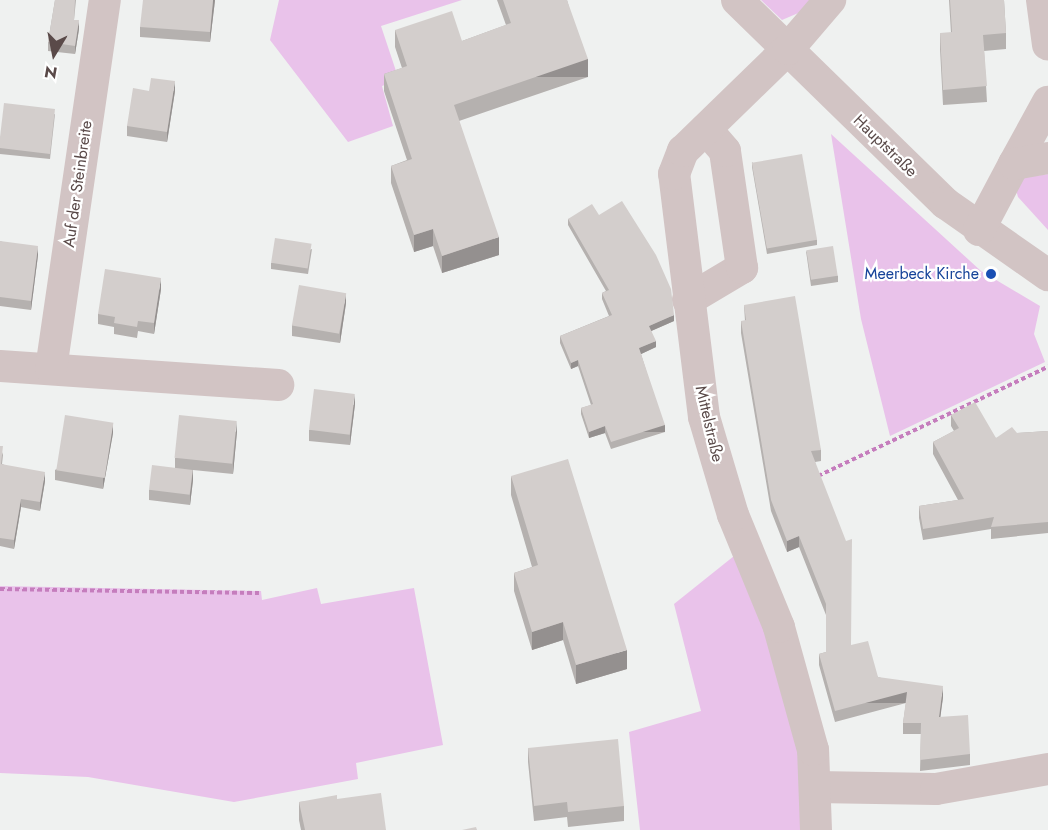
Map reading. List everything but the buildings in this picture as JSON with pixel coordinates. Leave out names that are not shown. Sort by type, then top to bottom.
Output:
[{"type":"street","name":"Auf der Steinbreite","points":[[51,369],[105,0]]},
{"type":"street","name":"Hauptstraße","points":[[737,0],[945,203],[979,230],[1048,275]]},
{"type":"street","name":"Mittelstraße","points":[[816,830],[813,750],[779,627],[733,515],[704,417],[674,174],[683,151],[788,49],[830,0]]},
{"type":"street","points":[[1042,0],[1048,45]]},
{"type":"street","points":[[979,230],[1048,102]]},
{"type":"street","points":[[688,300],[741,268],[725,151],[706,129]]},
{"type":"street","points":[[1014,164],[1048,158]]},
{"type":"street","points":[[0,366],[278,385]]},
{"type":"street","points":[[816,787],[936,789],[1048,769]]},
{"type":"path","points":[[808,480],[1048,367]]},
{"type":"path","points":[[0,589],[259,593]]},
{"type":"shaded area","points":[[279,0],[462,0],[381,26],[399,80],[382,86],[393,126],[348,142],[270,40]]},
{"type":"shaded area","points":[[761,0],[813,0],[810,8],[782,20]]},
{"type":"shaded area","points":[[831,134],[981,271],[1040,306],[1034,334],[1045,362],[890,436],[861,319]]},
{"type":"shaded area","points":[[1048,174],[1048,230],[1018,197],[1015,187],[1021,178]]},
{"type":"shaded area","points":[[734,556],[768,629],[805,754],[808,830],[640,830],[629,732],[701,711],[674,604]]},
{"type":"shaded area","points":[[0,586],[261,591],[262,600],[317,588],[321,604],[414,588],[443,745],[356,763],[358,779],[234,802],[88,777],[0,773]]},
{"type":"place","name":"Meerbeck Kirche","points":[[991,274]]}]
